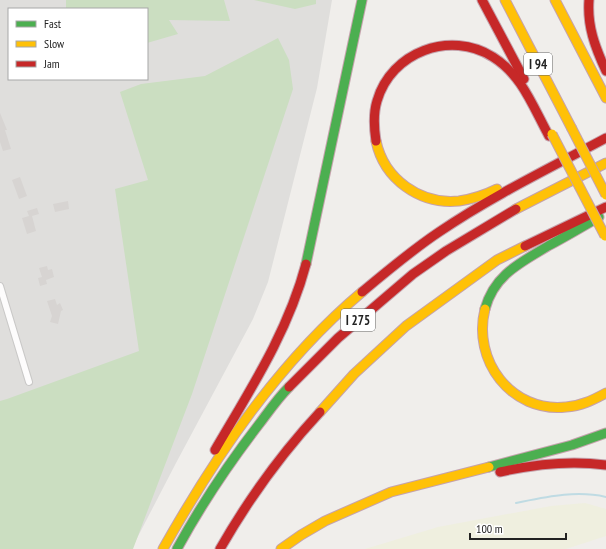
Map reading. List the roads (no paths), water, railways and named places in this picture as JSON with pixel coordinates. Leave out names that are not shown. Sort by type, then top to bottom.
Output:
[{"type":"highway","points":[[173,530],[181,508],[264,365],[291,310],[308,254],[362,0]]},
{"type":"highway","points":[[482,0],[551,135]]},
{"type":"highway","name":"I 94","points":[[506,0],[606,195]]},
{"type":"highway","points":[[555,0],[606,98]]},
{"type":"highway","points":[[589,0],[588,20],[591,36],[606,71]]},
{"type":"highway","points":[[592,146],[555,160],[493,191],[473,199],[455,202],[441,201],[427,198],[412,191],[398,181],[387,169],[379,152],[375,136],[374,115],[377,99],[384,84],[393,72],[412,56],[439,46],[452,45],[466,46],[489,54],[502,63],[516,76],[551,135],[570,169],[606,239]]},
{"type":"highway","points":[[163,549],[173,530],[228,443],[248,416],[300,353],[355,300],[418,248],[480,206],[606,138]]},
{"type":"highway","name":"I 275","points":[[177,549],[216,484],[247,440],[285,391],[338,338],[414,274],[446,251],[514,210],[606,163]]},
{"type":"highway","points":[[605,207],[599,218],[515,266],[503,276],[493,289],[483,313],[482,342],[485,356],[499,379],[509,390],[527,401],[547,407],[568,408],[586,404],[606,393]]},
{"type":"highway","name":"I 275","points":[[220,549],[258,487],[299,434],[354,374],[406,326],[497,260],[605,207]]},
{"type":"highway","points":[[281,549],[300,535],[325,521],[391,492],[572,445],[606,432]]},
{"type":"highway","points":[[370,501],[537,465],[580,462],[606,465]]},
{"type":"street","points":[[0,286],[29,382]]},
{"type":"waterway","points":[[516,503],[572,494],[606,497]]}]
